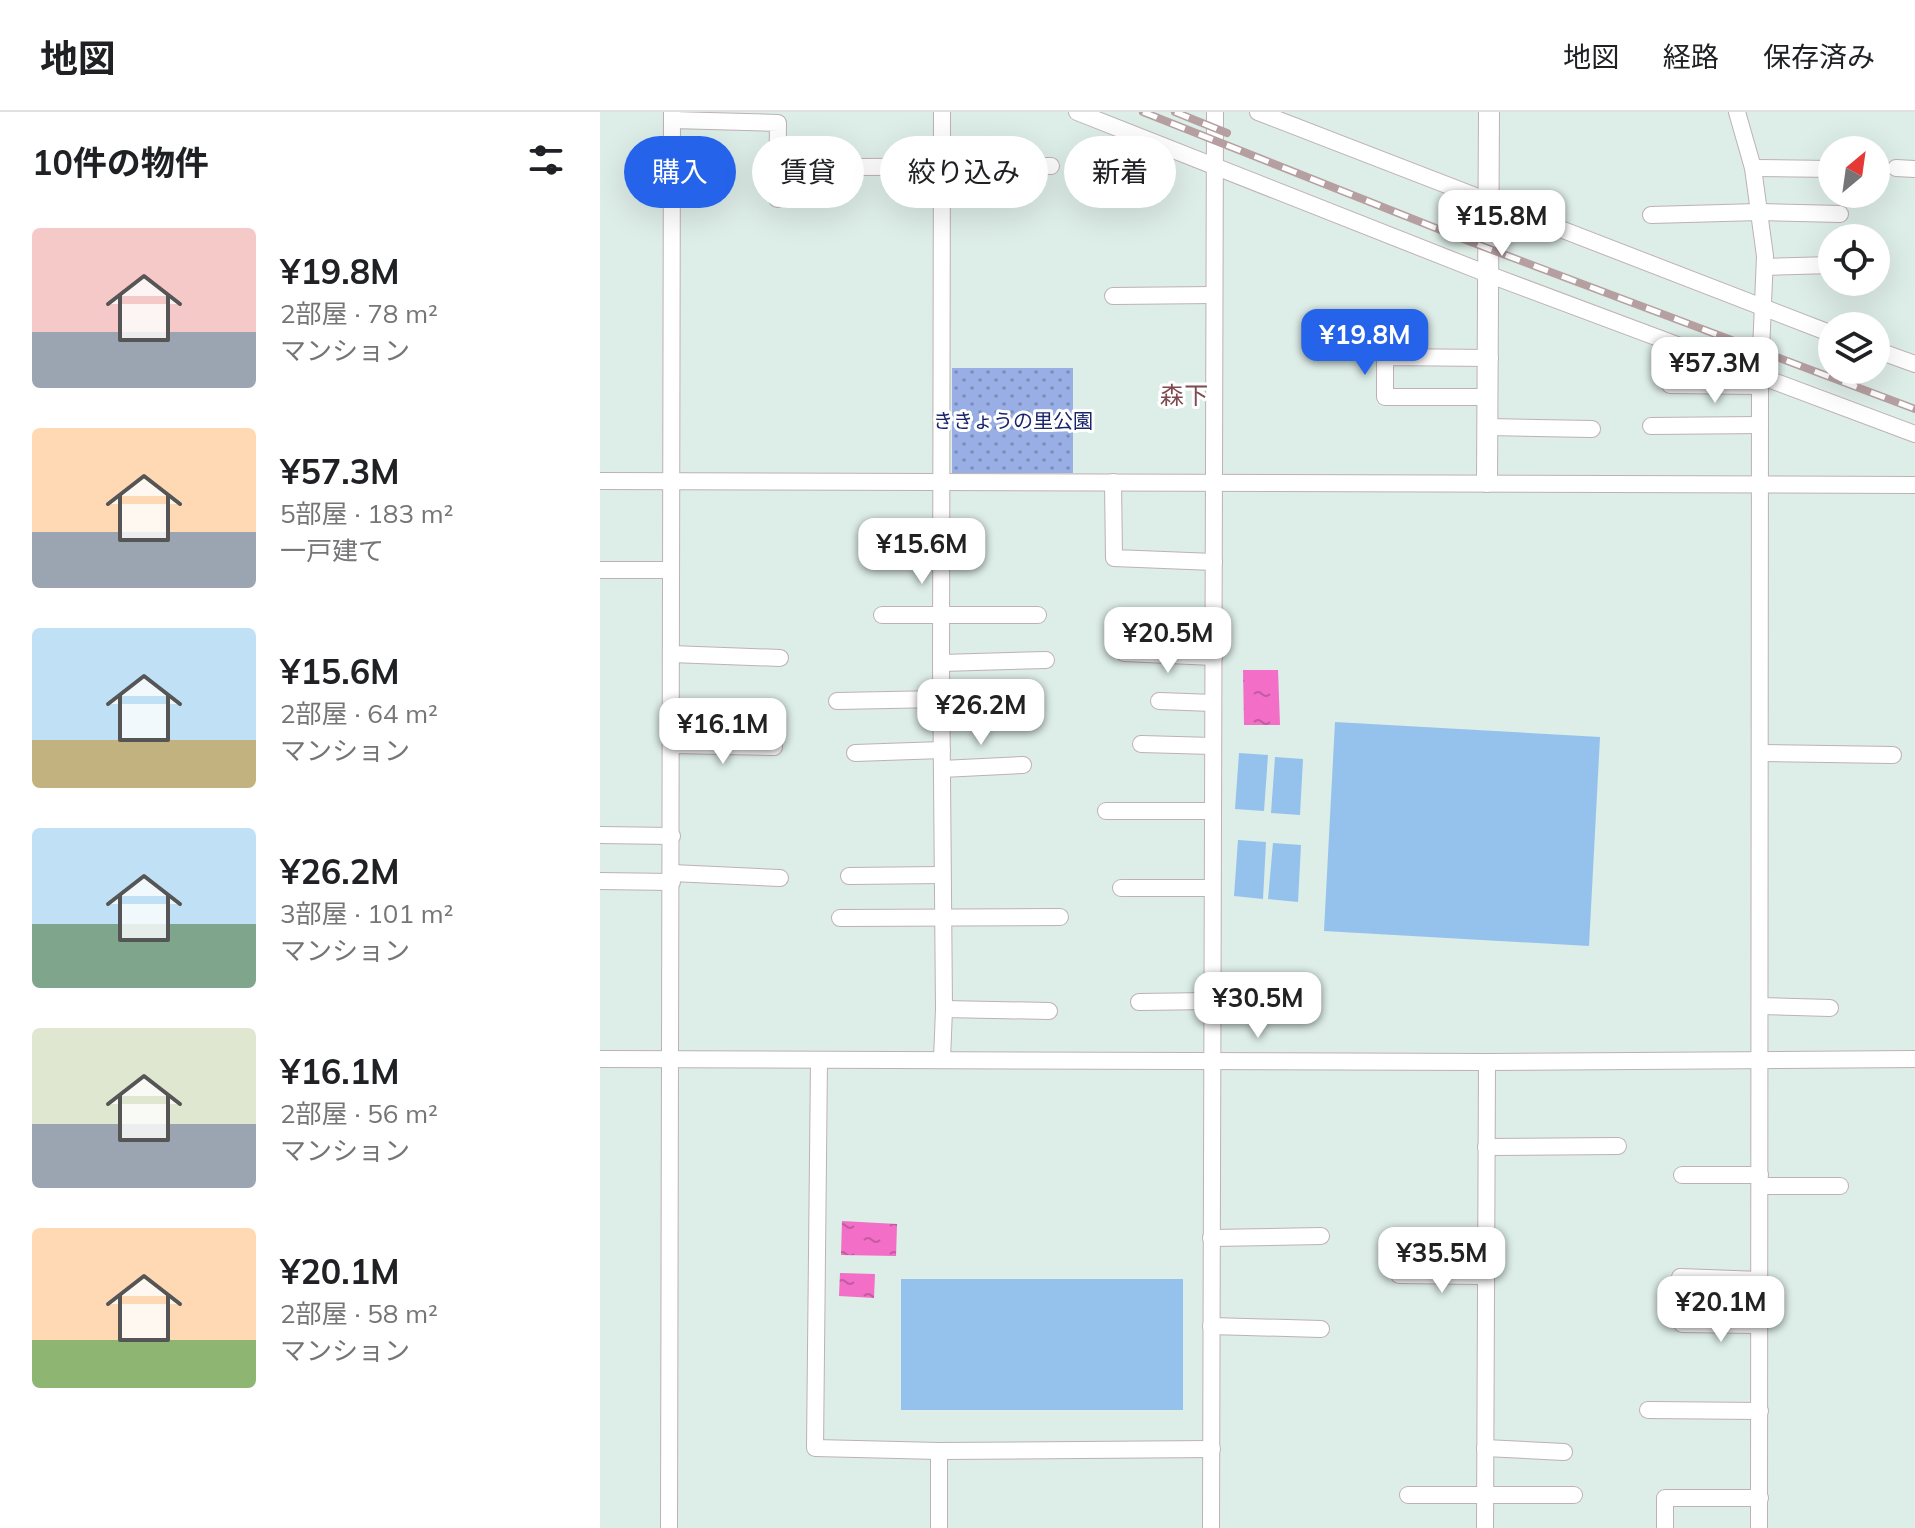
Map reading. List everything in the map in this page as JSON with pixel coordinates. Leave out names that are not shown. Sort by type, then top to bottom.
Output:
[{"type":"street","points":[[942,112],[942,136]]},
{"type":"street","points":[[1077,112],[1215,169],[1760,380],[1915,434]]},
{"type":"street","points":[[1211,1528],[1215,112]]},
{"type":"street","points":[[1258,112],[1818,329]]},
{"type":"street","points":[[1487,482],[1489,112]]},
{"type":"street","points":[[1737,112],[1753,168],[1765,267],[1760,380],[1759,1528]]},
{"type":"street","points":[[669,1528],[672,116],[778,123],[778,136]]},
{"type":"street","points":[[1753,168],[1818,169]]},
{"type":"street","points":[[1896,168],[1915,169]]},
{"type":"street","points":[[941,208],[942,1060]]},
{"type":"street","points":[[1651,215],[1759,212],[1840,214]]},
{"type":"street","points":[[1765,267],[1818,265]]},
{"type":"street","points":[[1113,296],[1213,295]]},
{"type":"street","points":[[1890,355],[1915,364]]},
{"type":"street","points":[[1488,397],[1385,397],[1385,357],[1490,358]]},
{"type":"street","points":[[1670,385],[1760,380]]},
{"type":"street","points":[[1651,426],[1760,425]]},
{"type":"street","points":[[1488,427],[1592,429]]},
{"type":"street","points":[[600,481],[1915,485]]},
{"type":"street","points":[[1113,482],[1114,558],[1214,562]]},
{"type":"street","points":[[600,570],[671,570]]},
{"type":"street","points":[[882,615],[1038,615]]},
{"type":"street","points":[[1124,653],[1214,657]]},
{"type":"street","points":[[671,654],[780,658]]},
{"type":"street","points":[[941,663],[1046,660]]},
{"type":"street","points":[[837,701],[941,699]]},
{"type":"street","points":[[1159,701],[1213,703]]},
{"type":"street","points":[[1141,744],[1213,746]]},
{"type":"street","points":[[672,745],[774,747]]},
{"type":"street","points":[[855,753],[942,750]]},
{"type":"street","points":[[1761,753],[1893,755]]},
{"type":"street","points":[[942,769],[1023,765]]},
{"type":"street","points":[[1106,811],[1213,811]]},
{"type":"street","points":[[600,835],[672,836]]},
{"type":"street","points":[[849,876],[942,875]]},
{"type":"street","points":[[600,881],[672,877],[780,878]]},
{"type":"street","points":[[1121,888],[1212,888]]},
{"type":"street","points":[[840,918],[1060,917]]},
{"type":"street","points":[[1139,1002],[1211,1001]]},
{"type":"street","points":[[1761,1006],[1830,1008]]},
{"type":"street","points":[[944,1009],[1049,1011]]},
{"type":"street","points":[[600,1059],[1487,1062],[1915,1059]]},
{"type":"street","points":[[819,1061],[815,1448],[939,1451],[1212,1449]]},
{"type":"street","points":[[1485,1528],[1487,1062]]},
{"type":"street","points":[[1486,1147],[1618,1146]]},
{"type":"street","points":[[1682,1175],[1840,1186]]},
{"type":"street","points":[[1211,1238],[1321,1236]]},
{"type":"street","points":[[1399,1275],[1485,1276]]},
{"type":"street","points":[[1680,1277],[1760,1280]]},
{"type":"street","points":[[1682,1324],[1760,1325]]},
{"type":"street","points":[[1211,1326],[1321,1329]]},
{"type":"street","points":[[1648,1410],[1760,1411]]},
{"type":"street","points":[[1485,1448],[1564,1452]]},
{"type":"street","points":[[939,1451],[939,1528]]},
{"type":"street","points":[[1408,1495],[1574,1495]]},
{"type":"street","points":[[1665,1528],[1665,1498],[1760,1498]]},
{"type":"green space","name":"ききょうの里公園","points":[[952,368],[1073,368],[1073,473],[952,473]]},
{"type":"shaded area","points":[[1335,722],[1600,737],[1589,946],[1324,931]]},
{"type":"shaded area","points":[[1239,753],[1268,755],[1264,811],[1235,809]]},
{"type":"shaded area","points":[[1275,757],[1303,759],[1300,815],[1271,813]]},
{"type":"shaded area","points":[[1238,840],[1266,842],[1263,899],[1234,896]]},
{"type":"shaded area","points":[[1273,843],[1301,845],[1298,902],[1268,899]]},
{"type":"shaded area","points":[[901,1279],[1183,1279],[1183,1410],[901,1410]]},
{"type":"water","points":[[1243,670],[1278,670],[1280,725],[1244,725]]},
{"type":"water","points":[[842,1221],[897,1224],[896,1256],[841,1255]]},
{"type":"water","points":[[840,1273],[875,1274],[874,1298],[839,1296]]},
{"type":"railway","points":[[1143,112],[1471,242],[1915,409]]},
{"type":"railway","points":[[1175,112],[1227,133]]},
{"type":"district","name":"森下","points":[[1184,396]]}]
